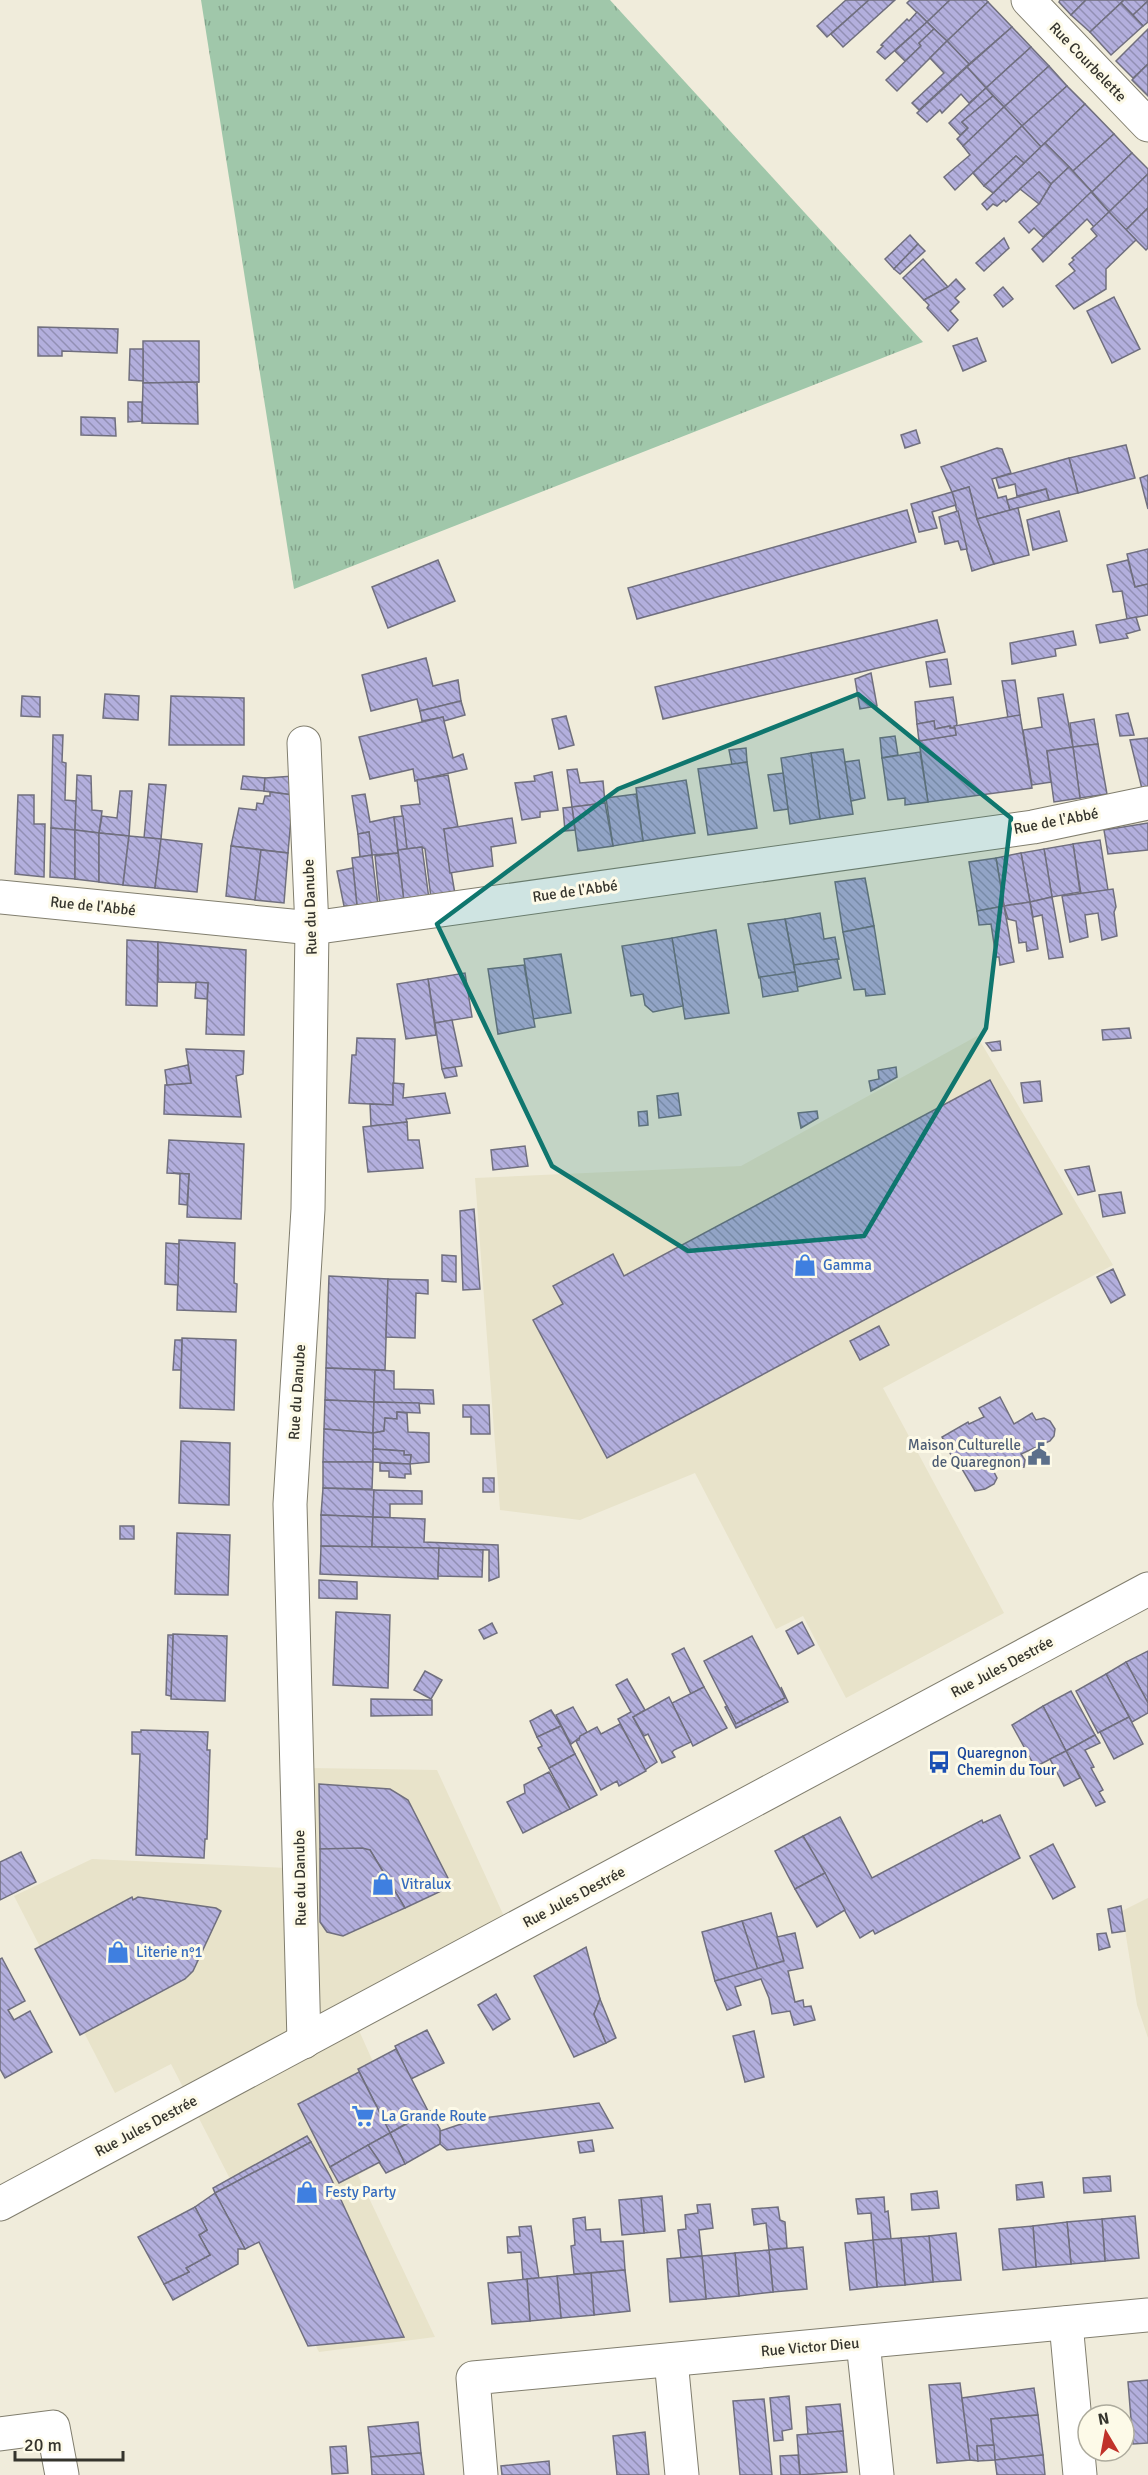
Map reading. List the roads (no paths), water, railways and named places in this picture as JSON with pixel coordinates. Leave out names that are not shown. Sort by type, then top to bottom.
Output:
[{"type":"street","name":"Rue Courbelette","points":[[1028,0],[1148,125]]},
{"type":"street","name":"Rue du Danube","points":[[304,743],[312,928],[308,1209],[290,1504],[304,2042]]},
{"type":"street","name":"Rue de l'Abbé","points":[[0,897],[312,928],[1033,827],[1148,804]]},
{"type":"street","name":"Rue Jules Destrée","points":[[0,2204],[1148,1589]]},
{"type":"street","name":"Rue Victor Dieu","points":[[482,2475],[472,2378],[1148,2316]]},
{"type":"street","points":[[1066,2323],[1080,2475]]},
{"type":"street","points":[[863,2342],[877,2475]]},
{"type":"street","points":[[671,2360],[682,2475]]},
{"type":"street","points":[[0,2434],[53,2427],[62,2475]]},
{"type":"place","name":"Gamma","points":[[805,1265]]},
{"type":"place","name":"Maison Culturelle de Quaregnon","points":[[1039,1454]]},
{"type":"place","name":"Quaregnon Chemin du Tour","points":[[939,1762]]},
{"type":"place","name":"Vitralux","points":[[383,1884]]},
{"type":"place","name":"Literie n°1","points":[[118,1952]]},
{"type":"place","name":"La Grande Route","points":[[363,2116]]},
{"type":"place","name":"Festy Party","points":[[307,2192]]}]
